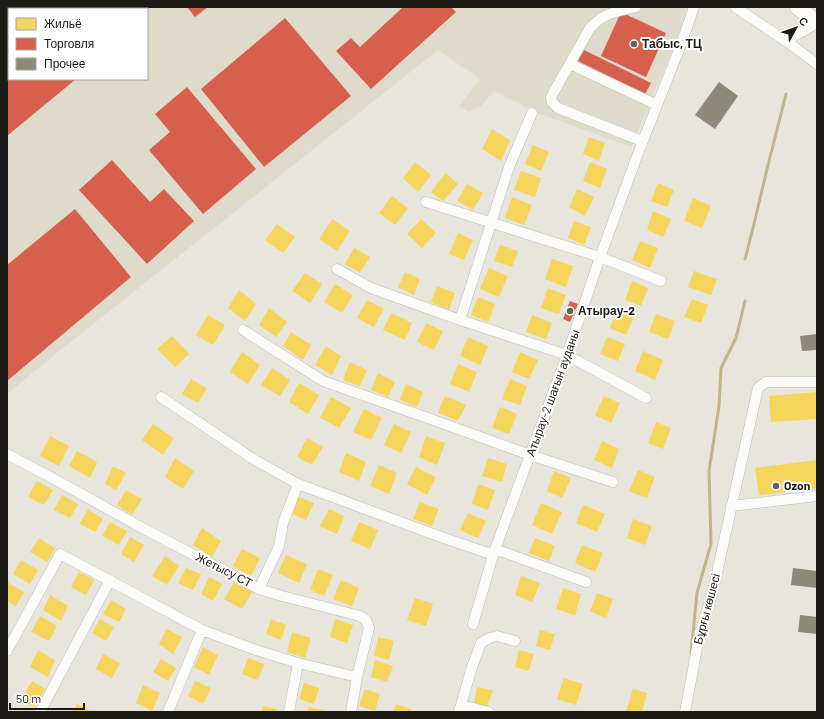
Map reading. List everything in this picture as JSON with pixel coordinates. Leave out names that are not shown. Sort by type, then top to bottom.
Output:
[{"type":"main road","points":[[797,7],[817,23]]},
{"type":"street","points":[[636,7],[610,13],[597,20],[590,28],[551,97],[552,102],[558,108],[642,141]]},
{"type":"street","name":"Атырау-2 шағын ауданы","points":[[473,624],[494,552],[567,355],[600,257],[642,141],[682,42],[694,7]]},
{"type":"street","points":[[735,7],[817,64]]},
{"type":"street","points":[[786,41],[817,23]]},
{"type":"street","points":[[570,64],[657,105]]},
{"type":"street","points":[[460,320],[509,167],[532,113]]},
{"type":"street","points":[[426,202],[600,257],[661,281]]},
{"type":"street","points":[[337,269],[371,288],[460,320],[567,355],[646,398]]},
{"type":"street","points":[[243,330],[323,381],[425,416],[530,455],[613,482]]},
{"type":"street","name":"Бұрғы көшесі","points":[[685,712],[700,632],[712,595],[758,388],[766,382],[817,382]]},
{"type":"street","points":[[161,397],[254,460],[298,484],[440,538],[488,553],[500,551],[586,582]]},
{"type":"street","name":"Жетысу СТ","points":[[7,454],[148,531],[259,589],[360,616],[366,620],[369,628],[357,677],[351,712]]},
{"type":"street","points":[[259,589],[280,546],[283,523],[298,484]]},
{"type":"street","points":[[731,506],[817,496]]},
{"type":"street","points":[[7,651],[60,554],[202,630],[256,650],[298,663],[357,677]]},
{"type":"street","points":[[40,712],[110,580]]},
{"type":"street","points":[[168,712],[202,630]]},
{"type":"street","points":[[489,712],[460,709],[472,668],[482,644],[489,638],[497,636],[515,641]]},
{"type":"street","points":[[289,712],[298,663]]},
{"type":"shaded area","points":[[7,7],[685,7],[684,22],[631,147],[538,113],[494,91],[481,106],[469,112],[459,106],[480,79],[438,50],[7,394]]},
{"type":"building: Жильё","points":[[492,129],[510,140],[501,161],[482,149]]},
{"type":"building: Жильё","points":[[589,137],[605,143],[599,161],[583,154]]},
{"type":"building: Жильё","points":[[533,145],[549,152],[541,171],[525,164]]},
{"type":"building: Жильё","points":[[415,162],[431,175],[418,192],[403,178]]},
{"type":"building: Жильё","points":[[590,162],[607,169],[600,188],[583,181]]},
{"type":"building: Жильё","points":[[521,171],[541,178],[535,197],[514,190]]},
{"type":"building: Жильё","points":[[446,173],[458,184],[443,201],[431,192]]},
{"type":"building: Жильё","points":[[658,183],[674,190],[667,207],[651,201]]},
{"type":"building: Жильё","points":[[467,184],[483,193],[473,210],[457,201]]},
{"type":"building: Жильё","points":[[577,189],[594,197],[585,216],[569,207]]},
{"type":"building: Жильё","points":[[392,196],[408,208],[395,225],[379,213]]},
{"type":"building: Жильё","points":[[512,197],[532,205],[524,225],[505,218]]},
{"type":"building: Жильё","points":[[693,198],[711,206],[702,228],[684,221]]},
{"type":"building: Жильё","points":[[653,211],[671,219],[663,237],[647,230]]},
{"type":"building: Жильё","points":[[332,219],[350,231],[337,251],[319,239]]},
{"type":"building: Жильё","points":[[421,219],[436,233],[422,248],[407,234]]},
{"type":"building: Жильё","points":[[574,221],[591,227],[584,245],[568,238]]},
{"type":"building: Жильё","points":[[277,224],[295,237],[283,253],[265,240]]},
{"type":"building: Жильё","points":[[458,233],[473,240],[464,260],[449,254]]},
{"type":"building: Жильё","points":[[640,241],[658,248],[650,268],[632,260]]},
{"type":"building: Жильё","points":[[500,245],[518,251],[512,267],[494,261]]},
{"type":"building: Жильё","points":[[354,248],[370,257],[360,273],[345,264]]},
{"type":"building: Жильё","points":[[552,259],[573,266],[566,287],[545,279]]},
{"type":"building: Жильё","points":[[489,268],[508,276],[499,297],[480,289]]},
{"type":"building: Жильё","points":[[694,271],[717,279],[711,295],[688,287]]},
{"type":"building: Жильё","points":[[405,272],[420,279],[414,295],[398,287]]},
{"type":"building: Жильё","points":[[305,273],[322,284],[310,303],[292,291]]},
{"type":"building: Жильё","points":[[632,281],[648,288],[641,306],[625,300]]},
{"type":"building: Жильё","points":[[335,284],[353,295],[342,313],[324,302]]},
{"type":"building: Жильё","points":[[437,286],[455,293],[449,310],[431,302]]},
{"type":"building: Жильё","points":[[548,288],[566,295],[559,314],[541,308]]},
{"type":"building: Жильё","points":[[239,290],[256,304],[245,321],[228,308]]},
{"type":"building: Жильё","points":[[478,297],[495,304],[488,322],[471,315]]},
{"type":"building: Жильё","points":[[692,299],[708,305],[701,323],[684,317]]},
{"type":"building: Жильё","points":[[367,300],[384,309],[374,327],[357,318]]},
{"type":"building: Жильё","points":[[618,306],[635,314],[626,335],[610,328]]},
{"type":"building: Жильё","points":[[269,308],[287,322],[276,337],[259,325]]},
{"type":"building: Жильё","points":[[391,313],[412,323],[405,340],[383,330]]},
{"type":"building: Жильё","points":[[656,314],[675,321],[668,339],[649,332]]},
{"type":"building: Жильё","points":[[208,315],[225,325],[213,345],[196,335]]},
{"type":"building: Жильё","points":[[532,315],[552,323],[546,339],[526,332]]},
{"type":"building: Жильё","points":[[426,323],[443,331],[434,350],[417,342]]},
{"type":"building: Жильё","points":[[291,332],[311,345],[303,360],[283,346]]},
{"type":"building: Жильё","points":[[172,336],[189,354],[175,367],[157,349]]},
{"type":"building: Жильё","points":[[468,337],[488,346],[480,365],[460,356]]},
{"type":"building: Жильё","points":[[607,337],[625,344],[618,361],[600,354]]},
{"type":"building: Жильё","points":[[326,346],[341,356],[332,375],[315,365]]},
{"type":"building: Жильё","points":[[643,351],[663,360],[655,380],[635,371]]},
{"type":"building: Жильё","points":[[242,352],[260,365],[248,384],[230,372]]},
{"type":"building: Жильё","points":[[520,352],[538,360],[529,379],[512,372]]},
{"type":"building: Жильё","points":[[350,362],[367,370],[360,386],[343,380]]},
{"type":"building: Жильё","points":[[458,364],[477,372],[469,392],[450,384]]},
{"type":"building: Жильё","points":[[272,368],[290,380],[280,396],[261,385]]},
{"type":"building: Жильё","points":[[378,373],[395,382],[388,397],[371,390]]},
{"type":"building: Жильё","points":[[191,379],[207,388],[198,403],[182,394]]},
{"type":"building: Жильё","points":[[510,379],[527,386],[520,405],[502,399]]},
{"type":"building: Жильё","points":[[299,383],[319,395],[308,414],[289,402]]},
{"type":"building: Жильё","points":[[406,384],[423,392],[417,407],[400,400]]},
{"type":"building: Жильё","points":[[817,392],[817,419],[771,422],[769,396]]},
{"type":"building: Жильё","points":[[445,396],[466,405],[458,421],[438,413]]},
{"type":"building: Жильё","points":[[604,396],[620,403],[611,423],[595,415]]},
{"type":"building: Жильё","points":[[331,397],[351,408],[339,428],[320,418]]},
{"type":"building: Жильё","points":[[500,407],[517,414],[509,434],[492,428]]},
{"type":"building: Жильё","points":[[364,409],[382,418],[371,440],[353,432]]},
{"type":"building: Жильё","points":[[656,422],[671,428],[663,449],[648,443]]},
{"type":"building: Жильё","points":[[153,424],[174,438],[163,455],[142,440]]},
{"type":"building: Жильё","points":[[394,424],[411,432],[401,453],[384,445]]},
{"type":"building: Жильё","points":[[50,436],[69,446],[59,466],[40,456]]},
{"type":"building: Жильё","points":[[426,436],[445,443],[437,465],[419,457]]},
{"type":"building: Жильё","points":[[307,438],[323,447],[312,465],[297,457]]},
{"type":"building: Жильё","points":[[602,441],[619,449],[612,468],[594,460]]},
{"type":"building: Жильё","points":[[77,451],[97,462],[90,478],[69,466]]},
{"type":"building: Жильё","points":[[346,453],[366,462],[359,481],[339,472]]},
{"type":"building: Жильё","points":[[175,458],[194,471],[183,489],[165,477]]},
{"type":"building: Жильё","points":[[488,458],[507,464],[502,482],[482,476]]},
{"type":"building: Жильё","points":[[817,460],[817,488],[759,495],[755,468]]},
{"type":"building: Жильё","points":[[379,465],[397,473],[389,494],[370,486]]},
{"type":"building: Жильё","points":[[113,466],[126,473],[116,490],[105,484]]},
{"type":"building: Жильё","points":[[416,467],[436,477],[427,495],[407,484]]},
{"type":"building: Жильё","points":[[638,470],[655,477],[647,498],[629,491]]},
{"type":"building: Жильё","points":[[554,471],[571,478],[562,498],[547,491]]},
{"type":"building: Жильё","points":[[37,481],[53,490],[44,505],[28,497]]},
{"type":"building: Жильё","points":[[478,484],[495,490],[488,510],[472,504]]},
{"type":"building: Жильё","points":[[126,490],[142,499],[132,515],[117,505]]},
{"type":"building: Жильё","points":[[62,495],[78,504],[70,518],[54,510]]},
{"type":"building: Жильё","points":[[297,496],[314,503],[306,520],[290,513]]},
{"type":"building: Жильё","points":[[420,502],[439,509],[432,526],[413,519]]},
{"type":"building: Жильё","points":[[541,503],[562,512],[552,534],[532,525]]},
{"type":"building: Жильё","points":[[583,505],[605,514],[597,532],[576,523]]},
{"type":"building: Жильё","points":[[88,509],[103,519],[95,532],[80,524]]},
{"type":"building: Жильё","points":[[329,509],[344,516],[337,534],[320,526]]},
{"type":"building: Жильё","points":[[468,513],[486,521],[478,538],[460,530]]},
{"type":"building: Жильё","points":[[633,519],[652,526],[645,545],[627,538]]},
{"type":"building: Жильё","points":[[110,522],[127,531],[119,545],[102,536]]},
{"type":"building: Жильё","points":[[359,522],[378,530],[370,549],[351,541]]},
{"type":"building: Жильё","points":[[202,528],[221,541],[212,557],[193,545]]},
{"type":"building: Жильё","points":[[130,537],[144,545],[134,562],[121,554]]},
{"type":"building: Жильё","points":[[39,538],[55,548],[47,562],[30,552]]},
{"type":"building: Жильё","points":[[535,538],[555,546],[549,561],[529,553]]},
{"type":"building: Жильё","points":[[582,545],[603,553],[595,572],[575,563]]},
{"type":"building: Жильё","points":[[242,549],[260,558],[251,576],[233,566]]},
{"type":"building: Жильё","points":[[286,555],[307,564],[299,583],[278,573]]},
{"type":"building: Жильё","points":[[165,556],[179,566],[167,585],[152,576]]},
{"type":"building: Жильё","points":[[21,560],[38,570],[30,584],[13,574]]},
{"type":"building: Жильё","points":[[186,568],[201,574],[193,590],[178,583]]},
{"type":"building: Жильё","points":[[318,569],[333,575],[324,596],[310,590]]},
{"type":"building: Жильё","points":[[79,572],[94,580],[86,595],[71,587]]},
{"type":"building: Жильё","points":[[521,576],[540,583],[532,602],[515,595]]},
{"type":"building: Жильё","points":[[209,577],[222,584],[213,601],[201,594]]},
{"type":"building: Жильё","points":[[341,580],[359,588],[352,606],[333,599]]},
{"type":"building: Жильё","points":[[7,582],[24,592],[16,606],[7,601]]},
{"type":"building: Жильё","points":[[234,582],[252,592],[242,609],[224,599]]},
{"type":"building: Жильё","points":[[563,588],[581,594],[575,615],[556,609]]},
{"type":"building: Жильё","points":[[597,593],[613,599],[606,618],[590,611]]},
{"type":"building: Жильё","points":[[50,595],[68,606],[61,621],[43,610]]},
{"type":"building: Жильё","points":[[415,598],[433,604],[426,626],[407,620]]},
{"type":"building: Жильё","points":[[111,600],[126,609],[119,622],[103,614]]},
{"type":"building: Жильё","points":[[40,616],[57,626],[49,641],[31,632]]},
{"type":"building: Жильё","points":[[100,619],[114,627],[106,641],[92,633]]},
{"type":"building: Жильё","points":[[271,619],[286,625],[281,640],[266,634]]},
{"type":"building: Жильё","points":[[335,619],[353,625],[347,643],[330,637]]},
{"type":"building: Жильё","points":[[167,629],[182,637],[173,654],[159,644]]},
{"type":"building: Жильё","points":[[540,630],[555,634],[550,650],[536,646]]},
{"type":"building: Жильё","points":[[292,632],[311,638],[305,658],[287,652]]},
{"type":"building: Жильё","points":[[378,637],[394,641],[389,660],[374,656]]},
{"type":"building: Жильё","points":[[203,647],[218,655],[209,675],[194,667]]},
{"type":"building: Жильё","points":[[38,650],[55,660],[48,677],[30,667]]},
{"type":"building: Жильё","points":[[519,650],[534,654],[529,671],[515,667]]},
{"type":"building: Жильё","points":[[103,654],[120,663],[112,678],[96,669]]},
{"type":"building: Жильё","points":[[248,658],[264,664],[258,680],[242,674]]},
{"type":"building: Жильё","points":[[161,659],[176,668],[168,681],[153,672]]},
{"type":"building: Жильё","points":[[375,660],[393,666],[387,682],[371,677]]},
{"type":"building: Жильё","points":[[564,678],[583,684],[576,705],[557,699]]},
{"type":"building: Жильё","points":[[32,681],[45,689],[34,707],[21,700]]},
{"type":"building: Жильё","points":[[195,681],[211,688],[203,704],[188,696]]},
{"type":"building: Жильё","points":[[304,683],[319,688],[314,704],[299,699]]},
{"type":"building: Жильё","points":[[143,685],[160,693],[152,711],[136,703]]},
{"type":"building: Жильё","points":[[477,687],[493,690],[487,707],[474,703]]},
{"type":"building: Жильё","points":[[365,689],[380,694],[375,711],[359,706]]},
{"type":"building: Жильё","points":[[633,689],[647,693],[642,712],[626,712]]},
{"type":"building: Жильё","points":[[77,704],[92,712],[73,712]]},
{"type":"building: Жильё","points":[[396,704],[411,709],[410,712],[393,712]]},
{"type":"building: Жильё","points":[[263,706],[277,709],[276,712],[262,712]]},
{"type":"building: Жильё","points":[[308,707],[327,711],[327,712],[308,712]]},
{"type":"building: Торговля","points":[[90,7],[91,8],[46,8]]},
{"type":"building: Торговля","points":[[187,7],[208,7],[195,17]]},
{"type":"building: Торговля","points":[[403,7],[451,7],[456,12],[371,89],[336,51],[351,38],[360,47]]},
{"type":"building: Торговля","name":"Табыс, ТЦ","points":[[621,12],[666,33],[646,77],[601,56]]},
{"type":"building: Торговля","points":[[285,18],[351,96],[264,167],[201,89]]},
{"type":"building: Торговля","points":[[8,39],[8,80],[75,80],[7,136]]},
{"type":"building: Торговля","points":[[584,50],[651,83],[645,94],[578,61]]},
{"type":"building: Торговля","points":[[187,87],[256,169],[203,214],[149,150],[170,132],[155,114]]},
{"type":"building: Торговля","points":[[112,160],[150,202],[164,189],[194,221],[147,264],[79,190]]},
{"type":"building: Торговля","points":[[75,209],[131,277],[7,381],[7,265]]},
{"type":"building: Торговля","name":"Атырау-2","points":[[570,301],[578,304],[570,322],[563,319]]},
{"type":"building: Прочее","points":[[719,82],[738,96],[715,129],[695,115]]},
{"type":"building: Прочее","points":[[817,334],[817,350],[802,351],[800,336]]},
{"type":"building: Прочее","points":[[793,568],[817,571],[817,588],[791,585]]},
{"type":"building: Прочее","points":[[800,615],[817,617],[817,634],[798,632]]},
{"type":"waterway","points":[[745,259],[786,94]]},
{"type":"waterway","points":[[691,653],[697,593],[711,544],[709,471],[719,406],[721,368],[736,338],[745,301]]},
{"type":"place","name":"Табыс, ТЦ","points":[[634,44]]},
{"type":"place","name":"Атырау-2","points":[[570,311]]},
{"type":"place","name":"Ozon","points":[[776,486]]}]
